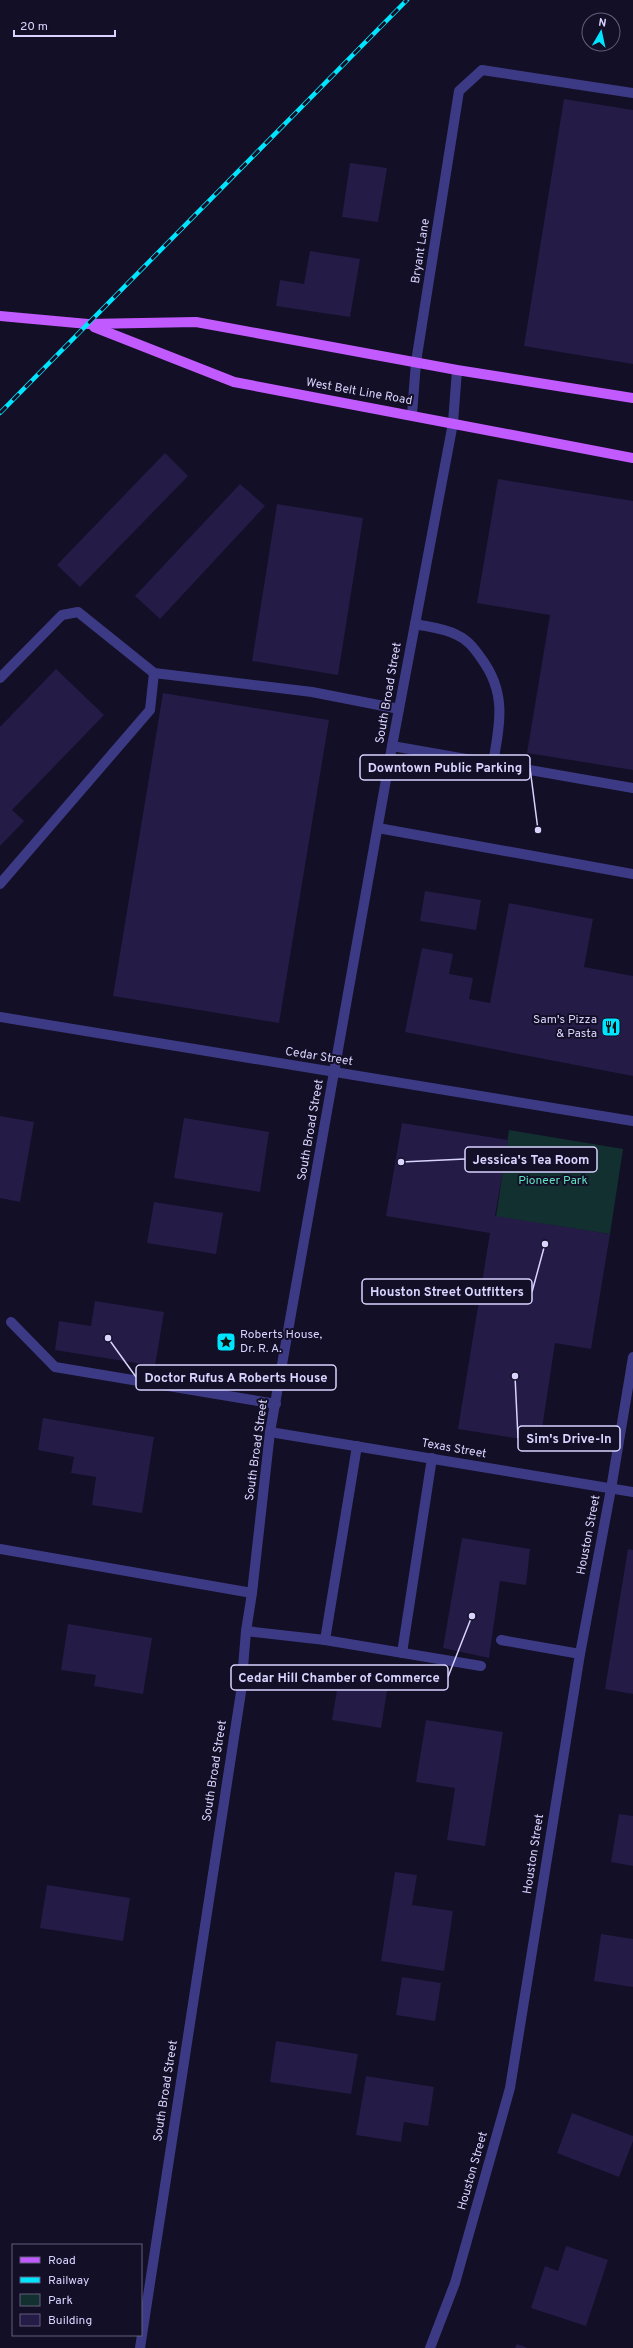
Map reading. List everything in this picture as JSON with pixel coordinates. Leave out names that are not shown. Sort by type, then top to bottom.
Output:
[{"type":"main road","name":"West Belt Line Road","points":[[0,316],[88,324],[196,322],[457,370],[633,398]]},
{"type":"main road","name":"West Belt Line Road","points":[[88,324],[234,382],[633,458]]},
{"type":"street","name":"Bryant Lane","points":[[412,415],[416,362],[459,91],[482,70],[633,93]]},
{"type":"street","name":"South Broad Street","points":[[142,2335],[241,1692],[246,1630],[252,1593],[270,1432],[392,746],[452,423],[457,370]]},
{"type":"street","points":[[0,678],[62,614],[78,612],[154,673],[312,692],[399,709]]},
{"type":"street","points":[[415,624],[445,630],[472,644],[493,674],[498,693],[499,710],[493,764]]},
{"type":"street","points":[[0,884],[150,710],[154,673]]},
{"type":"street","points":[[392,746],[633,788]]},
{"type":"street","points":[[378,828],[633,874]]},
{"type":"street","name":"Cedar Street","points":[[0,1017],[633,1122]]},
{"type":"street","points":[[12,1322],[54,1367],[276,1404]]},
{"type":"street","name":"Houston Street","points":[[430,2348],[455,2283],[510,2088],[580,1654],[611,1489],[633,1357]]},
{"type":"street","name":"Texas Street","points":[[270,1432],[633,1492]]},
{"type":"street","points":[[325,1640],[356,1446]]},
{"type":"street","points":[[402,1652],[432,1458]]},
{"type":"street","points":[[0,1548],[252,1593]]},
{"type":"street","points":[[246,1630],[325,1640],[481,1666]]},
{"type":"street","points":[[501,1640],[580,1654]]},
{"type":"street","name":"South Broad Street","points":[[140,2348],[142,2336]]},
{"type":"green space","name":"Pioneer Park","points":[[509,1130],[623,1149],[610,1234],[496,1217]]},
{"type":"building","points":[[564,99],[633,110],[633,364],[524,346]]},
{"type":"building","points":[[350,163],[387,168],[378,222],[342,217]]},
{"type":"building","points":[[310,251],[360,259],[350,317],[276,306],[280,280],[304,284]]},
{"type":"building","points":[[165,453],[188,476],[80,587],[57,565]]},
{"type":"building","points":[[498,479],[633,501],[633,770],[527,753],[550,615],[477,603]]},
{"type":"building","points":[[240,484],[265,506],[160,619],[135,596]]},
{"type":"building","points":[[277,504],[363,518],[338,675],[252,661]]},
{"type":"building","points":[[56,669],[104,715],[12,810],[24,821],[0,846],[0,727]]},
{"type":"building","points":[[163,693],[329,720],[279,1023],[113,996]]},
{"type":"building","points":[[425,891],[481,900],[476,930],[420,921]]},
{"type":"building","points":[[509,903],[593,919],[584,967],[633,976],[633,1076],[405,1032],[422,948],[453,954],[449,974],[473,978],[469,999],[490,1003]]},
{"type":"building","points":[[0,1116],[34,1122],[20,1202],[0,1198]]},
{"type":"building","points":[[184,1118],[269,1132],[260,1192],[174,1178]]},
{"type":"building","points":[[402,1123],[508,1140],[495,1216],[610,1234],[591,1349],[555,1343],[540,1442],[458,1429],[490,1233],[386,1216]]},
{"type":"building","points":[[154,1202],[223,1213],[216,1254],[147,1243]]},
{"type":"building","points":[[95,1301],[164,1312],[155,1366],[55,1350],[59,1321],[91,1326]]},
{"type":"building","points":[[43,1418],[154,1437],[142,1513],[92,1505],[96,1477],[71,1473],[74,1457],[38,1450]]},
{"type":"building","points":[[462,1538],[530,1549],[526,1585],[500,1581],[489,1658],[443,1648]]},
{"type":"building","points":[[628,1549],[633,1550],[633,1694],[605,1689]]},
{"type":"building","points":[[68,1624],[152,1638],[143,1694],[94,1686],[96,1675],[61,1670]]},
{"type":"building","points":[[339,1678],[388,1685],[381,1728],[332,1720]]},
{"type":"building","points":[[426,1720],[503,1732],[485,1846],[447,1840],[455,1788],[416,1782]]},
{"type":"building","points":[[619,1814],[633,1816],[633,1866],[611,1862]]},
{"type":"building","points":[[395,1872],[417,1875],[412,1905],[453,1911],[444,1971],[381,1961]]},
{"type":"building","points":[[47,1885],[130,1898],[123,1941],[40,1928]]},
{"type":"building","points":[[601,1934],[633,1939],[633,1987],[594,1981]]},
{"type":"building","points":[[402,1977],[441,1983],[435,2021],[396,2015]]},
{"type":"building","points":[[276,2041],[358,2054],[351,2094],[270,2082]]},
{"type":"building","points":[[366,2076],[434,2087],[428,2126],[404,2122],[401,2142],[356,2135]]},
{"type":"building","points":[[572,2113],[633,2136],[633,2141],[619,2177],[557,2153]]},
{"type":"building","points":[[566,2246],[608,2260],[586,2326],[531,2308],[545,2266],[558,2271]]},
{"type":"building","points":[[517,2344],[528,2348],[515,2348]]},
{"type":"railway","points":[[0,413],[407,0]]},
{"type":"place","name":"Downtown Public Parking","points":[[538,830]]},
{"type":"place","name":"Sam's Pizza & Pasta","points":[[611,1027]]},
{"type":"place","name":"Jessica's Tea Room","points":[[401,1162]]},
{"type":"place","name":"Houston Street Outfitters","points":[[545,1244]]},
{"type":"place","name":"Doctor Rufus A Roberts House","points":[[108,1338]]},
{"type":"place","name":"Roberts House, Dr. R. A.","points":[[226,1342]]},
{"type":"place","name":"Sim's Drive-In","points":[[515,1376]]},
{"type":"place","name":"Cedar Hill Chamber of Commerce","points":[[472,1616]]}]
